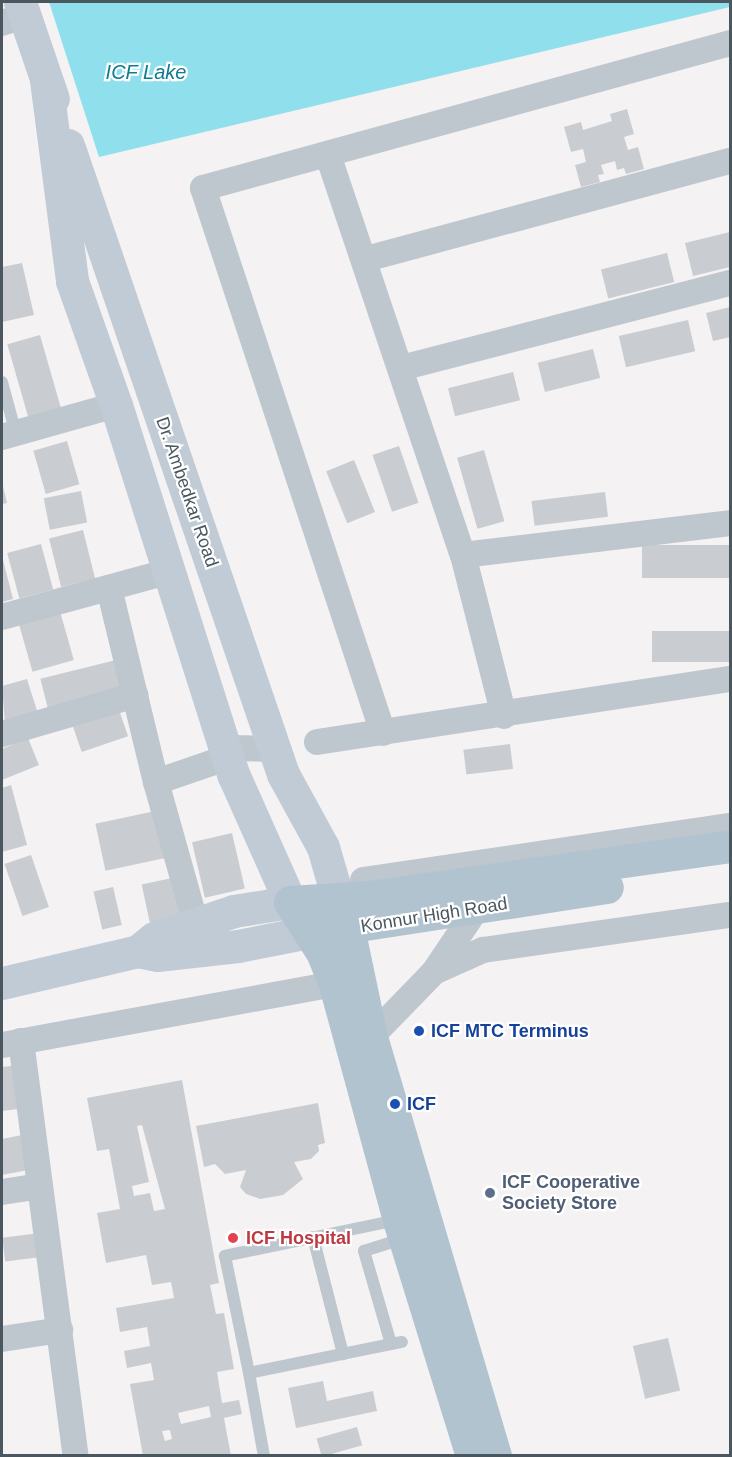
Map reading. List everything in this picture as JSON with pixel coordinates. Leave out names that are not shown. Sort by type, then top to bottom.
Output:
[{"type":"main road","name":"Dr. Ambedkar Road","points":[[16,13],[46,80],[284,774],[323,847],[343,914]]},
{"type":"main road","name":"Dr. Ambedkar Road","points":[[46,80],[72,281],[116,405],[228,753],[290,902]]},
{"type":"main road","points":[[290,902],[343,914],[730,846]]},
{"type":"main road","name":"Konnur High Road","points":[[2,983],[138,951],[157,955],[203,950],[309,932],[343,914],[477,908],[730,868]]},
{"type":"main road","points":[[290,902],[309,932],[335,984],[495,1455]]},
{"type":"main road","name":"Konnur High Road","points":[[138,951],[154,938],[234,911],[290,902]]},
{"type":"main road","points":[[343,914],[415,1225],[472,1455]]},
{"type":"street","points":[[383,733],[203,188],[730,43]]},
{"type":"street","points":[[328,155],[366,259],[462,555],[504,716]]},
{"type":"street","points":[[366,259],[730,161]]},
{"type":"street","points":[[401,368],[730,283]]},
{"type":"street","points":[[9,436],[116,405]]},
{"type":"street","points":[[462,555],[730,523]]},
{"type":"street","points":[[2,617],[170,572]]},
{"type":"street","points":[[110,588],[156,782],[196,924]]},
{"type":"street","points":[[317,742],[504,716],[730,679]]},
{"type":"street","points":[[2,734],[135,695]]},
{"type":"street","points":[[156,782],[228,753],[275,749]]},
{"type":"street","points":[[363,880],[730,826]]},
{"type":"street","points":[[371,1037],[434,972],[477,908]]},
{"type":"street","points":[[434,972],[483,950],[730,915]]},
{"type":"street","points":[[76,1455],[40,1186],[11,1043],[335,984]]},
{"type":"street","points":[[2,1192],[40,1186]]},
{"type":"street","points":[[2,1339],[60,1330]]},
{"type":"lane","points":[[2,382],[9,436]]},
{"type":"lane","points":[[264,1455],[225,1256],[313,1237],[415,1225]]},
{"type":"lane","points":[[249,1373],[397,1343],[364,1251],[415,1225]]},
{"type":"lane","points":[[313,1237],[343,1354]]},
{"type":"water","name":"ICF Lake","points":[[49,2],[730,2],[730,7],[99,157]]},
{"type":"building","points":[[627,109],[634,134],[624,137],[628,150],[638,147],[644,169],[626,174],[624,168],[617,170],[615,161],[601,165],[604,174],[598,175],[600,182],[581,187],[575,165],[586,162],[583,149],[571,152],[564,127],[581,122],[583,130],[612,121],[610,114]]},
{"type":"building","points":[[730,232],[730,267],[693,276],[685,243]]},
{"type":"building","points":[[667,253],[674,282],[608,299],[601,269]]},
{"type":"building","points":[[22,263],[34,315],[2,322],[2,267]]},
{"type":"building","points":[[730,307],[730,337],[713,341],[706,313]]},
{"type":"building","points":[[688,320],[695,351],[626,367],[619,336]]},
{"type":"building","points":[[40,335],[61,410],[29,419],[7,344]]},
{"type":"building","points":[[593,349],[600,378],[545,392],[538,363]]},
{"type":"building","points":[[513,372],[520,400],[455,416],[448,388]]},
{"type":"building","points":[[67,441],[79,484],[46,494],[33,451]]},
{"type":"building","points":[[399,446],[419,503],[392,512],[373,455]]},
{"type":"building","points":[[484,450],[504,521],[477,529],[457,458]]},
{"type":"building","points":[[354,460],[375,512],[347,523],[326,471]]},
{"type":"building","points":[[2,482],[7,503],[2,504]]},
{"type":"building","points":[[81,491],[87,522],[50,530],[44,498]]},
{"type":"building","points":[[605,492],[608,517],[535,526],[532,501]]},
{"type":"building","points":[[83,530],[95,579],[61,587],[49,538]]},
{"type":"building","points":[[41,544],[53,589],[19,598],[7,553]]},
{"type":"building","points":[[642,545],[730,545],[730,578],[642,578]]},
{"type":"building","points":[[2,556],[13,599],[2,602]]},
{"type":"building","points":[[59,608],[74,660],[33,672],[18,620]]},
{"type":"building","points":[[652,631],[730,631],[730,662],[652,662]]},
{"type":"building","points":[[120,659],[128,691],[48,711],[40,679]]},
{"type":"building","points":[[27,679],[38,714],[5,723],[2,686]]},
{"type":"building","points":[[117,704],[128,736],[82,752],[71,720]]},
{"type":"building","points":[[28,738],[39,765],[2,780],[2,749]]},
{"type":"building","points":[[510,744],[513,769],[466,775],[463,750]]},
{"type":"building","points":[[11,785],[27,845],[2,852],[2,788]]},
{"type":"building","points":[[160,810],[170,857],[105,871],[95,824]]},
{"type":"building","points":[[232,833],[245,889],[205,898],[192,842]]},
{"type":"building","points":[[31,855],[49,907],[22,916],[5,864]]},
{"type":"building","points":[[172,878],[181,921],[151,927],[142,884]]},
{"type":"building","points":[[113,887],[122,925],[102,929],[94,891]]},
{"type":"building","points":[[20,1065],[26,1108],[2,1111],[2,1067]]},
{"type":"building","points":[[182,1080],[219,1283],[210,1285],[216,1314],[224,1313],[234,1369],[217,1372],[222,1403],[239,1400],[242,1414],[224,1418],[231,1456],[143,1456],[130,1384],[154,1380],[151,1363],[127,1368],[124,1351],[150,1346],[147,1327],[120,1332],[116,1308],[174,1298],[171,1282],[152,1285],[146,1255],[106,1263],[97,1213],[120,1209],[109,1149],[97,1151],[87,1098]],"holes":[[[142,1125],[165,1209],[154,1211],[150,1193],[134,1196],[132,1186],[149,1182],[137,1126]],[[209,1406],[211,1417],[181,1424],[178,1413]],[[170,1430],[172,1439],[165,1441],[162,1431]]]},
{"type":"building","points":[[318,1103],[325,1143],[318,1145],[319,1151],[311,1159],[294,1162],[303,1179],[283,1195],[260,1199],[246,1194],[240,1187],[246,1170],[225,1174],[215,1164],[204,1167],[196,1126]]},
{"type":"building","points":[[22,1135],[28,1170],[2,1175],[2,1139]]},
{"type":"building","points":[[40,1233],[43,1257],[5,1261],[2,1238]]},
{"type":"building","points":[[668,1338],[680,1391],[645,1399],[633,1346]]},
{"type":"building","points":[[323,1381],[327,1401],[373,1391],[377,1411],[296,1428],[288,1388]]},
{"type":"building","points":[[357,1427],[362,1445],[322,1456],[317,1439]]},
{"type":"place","name":"ICF MTC Terminus","points":[[419,1031]]},
{"type":"place","name":"ICF","points":[[395,1104]]},
{"type":"place","name":"ICF Cooperative Society Store","points":[[490,1193]]},
{"type":"place","name":"ICF Hospital","points":[[233,1238]]}]
